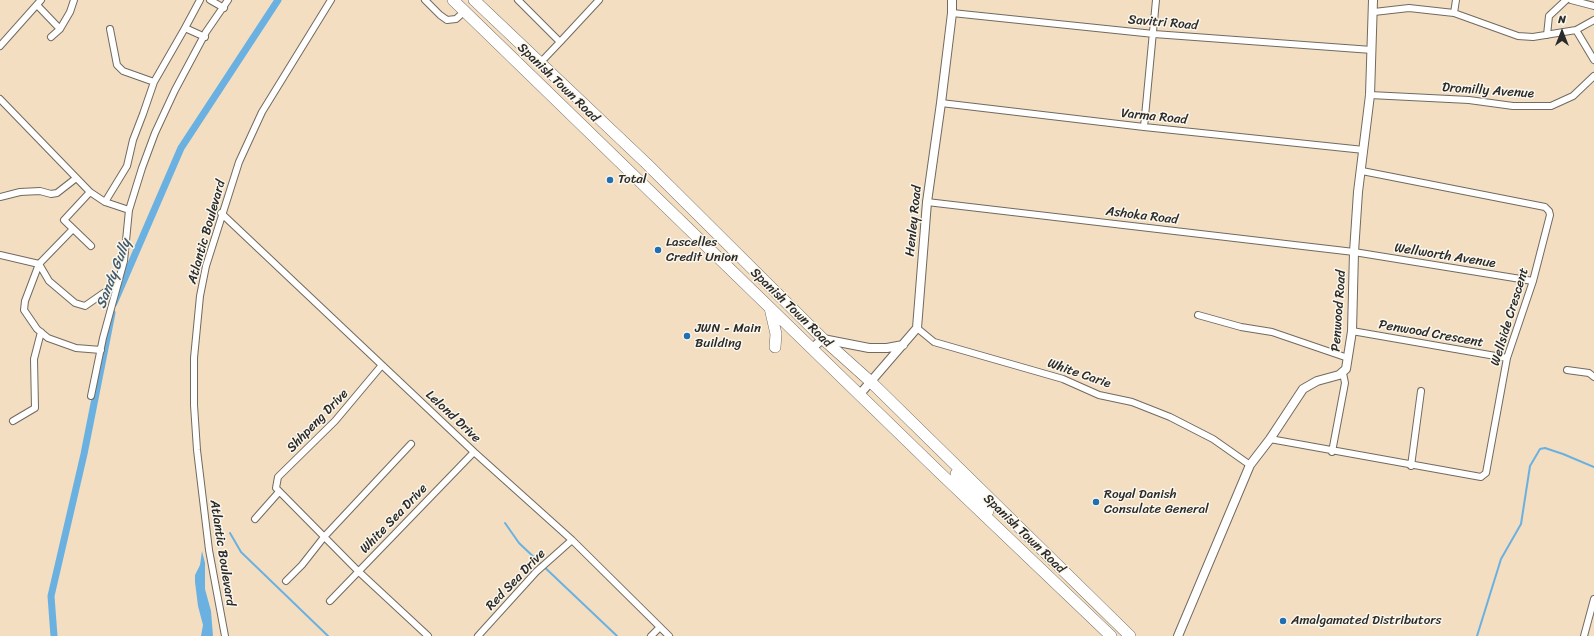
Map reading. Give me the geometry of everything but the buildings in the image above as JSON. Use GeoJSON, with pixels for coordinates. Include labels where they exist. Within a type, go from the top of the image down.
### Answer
{"type":"FeatureCollection","features":[{"type":"Feature","properties":{"kind":"highway","name":"Spanish Town Road"},"geometry":{"type":"LineString","coordinates":[[453,0],[1021,551],[1111,636]]}},
{"type":"Feature","properties":{"kind":"highway","name":"Spanish Town Road"},"geometry":{"type":"LineString","coordinates":[[474,0],[647,164],[823,339],[871,382],[1130,636]]}},
{"type":"Feature","properties":{"kind":"highway"},"geometry":{"type":"LineString","coordinates":[[636,177],[647,164]]}},
{"type":"Feature","properties":{"kind":"highway"},"geometry":{"type":"LineString","coordinates":[[770,307],[776,334],[775,346]]}},
{"type":"Feature","properties":{"kind":"highway"},"geometry":{"type":"LineString","coordinates":[[955,464],[953,471],[1020,545],[1021,551]]}},
{"type":"Feature","properties":{"kind":"street"},"geometry":{"type":"LineString","coordinates":[[51,37],[60,29],[70,12],[74,0]]}},
{"type":"Feature","properties":{"kind":"street"},"geometry":{"type":"LineString","coordinates":[[105,202],[127,166],[132,140],[154,82],[200,0]]}},
{"type":"Feature","properties":{"kind":"street"},"geometry":{"type":"LineString","coordinates":[[210,0],[224,8]]}},
{"type":"Feature","properties":{"kind":"street"},"geometry":{"type":"LineString","coordinates":[[91,396],[101,350],[124,261],[129,210],[155,133],[176,90],[205,37],[206,32],[224,8],[228,0]]}},
{"type":"Feature","properties":{"kind":"street","name":"Atlantic Boulevard"},"geometry":{"type":"LineString","coordinates":[[225,636],[209,550],[197,450],[194,405],[194,358],[200,296],[206,266],[221,213],[239,162],[262,112],[330,0]]}},
{"type":"Feature","properties":{"kind":"street"},"geometry":{"type":"LineString","coordinates":[[425,0],[447,20],[456,19],[465,11]]}},
{"type":"Feature","properties":{"kind":"street"},"geometry":{"type":"LineString","coordinates":[[518,0],[560,42]]}},
{"type":"Feature","properties":{"kind":"street"},"geometry":{"type":"LineString","coordinates":[[540,63],[599,0]]}},
{"type":"Feature","properties":{"kind":"street","name":"Henley Road"},"geometry":{"type":"LineString","coordinates":[[917,328],[927,202],[942,103],[952,13],[952,0]]}},
{"type":"Feature","properties":{"kind":"street"},"geometry":{"type":"LineString","coordinates":[[1144,127],[1154,34],[1156,0]]}},
{"type":"Feature","properties":{"kind":"street","name":"Penwood Road"},"geometry":{"type":"LineString","coordinates":[[1343,373],[1348,358],[1352,331],[1354,252],[1358,192],[1362,171],[1370,96],[1374,12],[1373,0]]}},
{"type":"Feature","properties":{"kind":"street"},"geometry":{"type":"LineString","coordinates":[[1454,13],[1456,0]]}},
{"type":"Feature","properties":{"kind":"street"},"geometry":{"type":"LineString","coordinates":[[1547,35],[1549,16],[1566,0]]}},
{"type":"Feature","properties":{"kind":"street"},"geometry":{"type":"LineString","coordinates":[[1571,0],[1594,6]]}},
{"type":"Feature","properties":{"kind":"street"},"geometry":{"type":"LineString","coordinates":[[0,46],[39,2],[60,29]]}},
{"type":"Feature","properties":{"kind":"street"},"geometry":{"type":"LineString","coordinates":[[1374,12],[1409,8],[1454,13],[1518,36],[1532,37],[1576,30],[1594,20]]}},
{"type":"Feature","properties":{"kind":"street","name":"Savitri Road"},"geometry":{"type":"LineString","coordinates":[[952,13],[1154,34],[1372,50]]}},
{"type":"Feature","properties":{"kind":"street"},"geometry":{"type":"LineString","coordinates":[[185,28],[205,37]]}},
{"type":"Feature","properties":{"kind":"street"},"geometry":{"type":"LineString","coordinates":[[110,29],[117,65],[123,71],[154,82]]}},
{"type":"Feature","properties":{"kind":"street"},"geometry":{"type":"LineString","coordinates":[[1576,30],[1594,60]]}},
{"type":"Feature","properties":{"kind":"street","name":"Dromilly Avenue"},"geometry":{"type":"LineString","coordinates":[[1370,96],[1469,100],[1513,106],[1551,106],[1573,96],[1594,76]]}},
{"type":"Feature","properties":{"kind":"street"},"geometry":{"type":"LineString","coordinates":[[0,98],[75,179],[105,202],[129,210]]}},
{"type":"Feature","properties":{"kind":"street","name":"Varma Road"},"geometry":{"type":"LineString","coordinates":[[942,103],[1144,127],[1364,150]]}},
{"type":"Feature","properties":{"kind":"street","name":"Wellside Crescent"},"geometry":{"type":"LineString","coordinates":[[1270,439],[1411,466],[1481,477],[1484,476],[1507,358],[1533,281],[1550,215],[1545,207],[1362,171]]}},
{"type":"Feature","properties":{"kind":"street"},"geometry":{"type":"LineString","coordinates":[[0,197],[20,192],[40,191],[51,194],[57,193],[75,179]]}},
{"type":"Feature","properties":{"kind":"street"},"geometry":{"type":"LineString","coordinates":[[90,192],[64,220],[91,246]]}},
{"type":"Feature","properties":{"kind":"street","name":"Ashoka Road"},"geometry":{"type":"LineString","coordinates":[[927,202],[1354,252]]}},
{"type":"Feature","properties":{"kind":"street","name":"Lelond Drive"},"geometry":{"type":"LineString","coordinates":[[221,213],[474,452],[572,540],[669,636]]}},
{"type":"Feature","properties":{"kind":"street"},"geometry":{"type":"LineString","coordinates":[[73,229],[39,264],[25,301],[24,310],[41,332],[48,338],[76,348],[101,350]]}},
{"type":"Feature","properties":{"kind":"street","name":"Wellworth Avenue"},"geometry":{"type":"LineString","coordinates":[[1354,252],[1533,281]]}},
{"type":"Feature","properties":{"kind":"street"},"geometry":{"type":"LineString","coordinates":[[0,254],[39,264],[48,281],[75,302],[85,306],[118,283]]}},
{"type":"Feature","properties":{"kind":"street"},"geometry":{"type":"LineString","coordinates":[[1198,315],[1241,327],[1272,332],[1348,358]]}},
{"type":"Feature","properties":{"kind":"street"},"geometry":{"type":"LineString","coordinates":[[860,394],[917,328]]}},
{"type":"Feature","properties":{"kind":"street","name":"White Carie"},"geometry":{"type":"LineString","coordinates":[[917,328],[934,342],[1063,379],[1099,395],[1132,402],[1164,415],[1213,439],[1250,465]]}},
{"type":"Feature","properties":{"kind":"street","name":"Penwood Crescent"},"geometry":{"type":"LineString","coordinates":[[1352,331],[1507,358]]}},
{"type":"Feature","properties":{"kind":"street"},"geometry":{"type":"LineString","coordinates":[[13,421],[34,408],[34,359],[41,332]]}},
{"type":"Feature","properties":{"kind":"street"},"geometry":{"type":"LineString","coordinates":[[812,348],[823,339],[874,348],[887,348],[903,345]]}},
{"type":"Feature","properties":{"kind":"street","name":"Shhpeng Drive"},"geometry":{"type":"LineString","coordinates":[[278,493],[276,482],[278,477],[335,421],[382,365]]}},
{"type":"Feature","properties":{"kind":"street"},"geometry":{"type":"LineString","coordinates":[[1567,370],[1589,373],[1594,377]]}},
{"type":"Feature","properties":{"kind":"street"},"geometry":{"type":"LineString","coordinates":[[1178,636],[1250,465],[1270,439],[1303,389],[1317,381],[1343,373],[1345,383],[1332,452]]}},
{"type":"Feature","properties":{"kind":"street"},"geometry":{"type":"LineString","coordinates":[[1411,466],[1421,390]]}},
{"type":"Feature","properties":{"kind":"street"},"geometry":{"type":"LineString","coordinates":[[286,581],[302,565],[324,537],[411,444]]}},
{"type":"Feature","properties":{"kind":"street","name":"White Sea Drive"},"geometry":{"type":"LineString","coordinates":[[330,602],[358,571],[474,452]]}},
{"type":"Feature","properties":{"kind":"street"},"geometry":{"type":"LineString","coordinates":[[255,519],[278,493],[358,571],[428,636]]}},
{"type":"Feature","properties":{"kind":"street","name":"Red Sea Drive"},"geometry":{"type":"LineString","coordinates":[[478,636],[536,572],[572,540]]}},
{"type":"Feature","properties":{"kind":"street"},"geometry":{"type":"LineString","coordinates":[[1584,636],[1594,599]]}},
{"type":"Feature","properties":{"kind":"street"},"geometry":{"type":"LineString","coordinates":[[651,636],[660,627]]}},
{"type":"Feature","properties":{"kind":"water"},"geometry":{"type":"Polygon","coordinates":[[[202,551],[205,563],[205,589],[211,611],[213,636],[201,636],[203,625],[198,606],[195,575],[200,565],[202,551]]]}},
{"type":"Feature","properties":{"kind":"waterway","name":"Sandy Gully"},"geometry":{"type":"LineString","coordinates":[[114,303],[181,148],[278,0]]}},
{"type":"Feature","properties":{"kind":"waterway","name":"Sandy Gully"},"geometry":{"type":"LineString","coordinates":[[54,636],[51,596],[84,454],[112,313]]}},
{"type":"Feature","properties":{"kind":"waterway"},"geometry":{"type":"LineString","coordinates":[[1477,636],[1501,559],[1521,524],[1530,466],[1540,449],[1545,448],[1594,467]]}},
{"type":"Feature","properties":{"kind":"waterway"},"geometry":{"type":"LineString","coordinates":[[505,523],[519,543],[617,636]]}},
{"type":"Feature","properties":{"kind":"waterway"},"geometry":{"type":"LineString","coordinates":[[230,533],[241,552],[328,636]]}},
{"type":"Feature","properties":{"kind":"place","name":"Total"},"geometry":{"type":"Point","coordinates":[610,180]}},
{"type":"Feature","properties":{"kind":"place","name":"Lascelles Credit Union"},"geometry":{"type":"Point","coordinates":[658,250]}},
{"type":"Feature","properties":{"kind":"place","name":"JWN - Main Building"},"geometry":{"type":"Point","coordinates":[687,336]}},
{"type":"Feature","properties":{"kind":"place","name":"Royal Danish Consulate General"},"geometry":{"type":"Point","coordinates":[1096,502]}},
{"type":"Feature","properties":{"kind":"place","name":"Amalgamated Distributors"},"geometry":{"type":"Point","coordinates":[1283,621]}}]}
